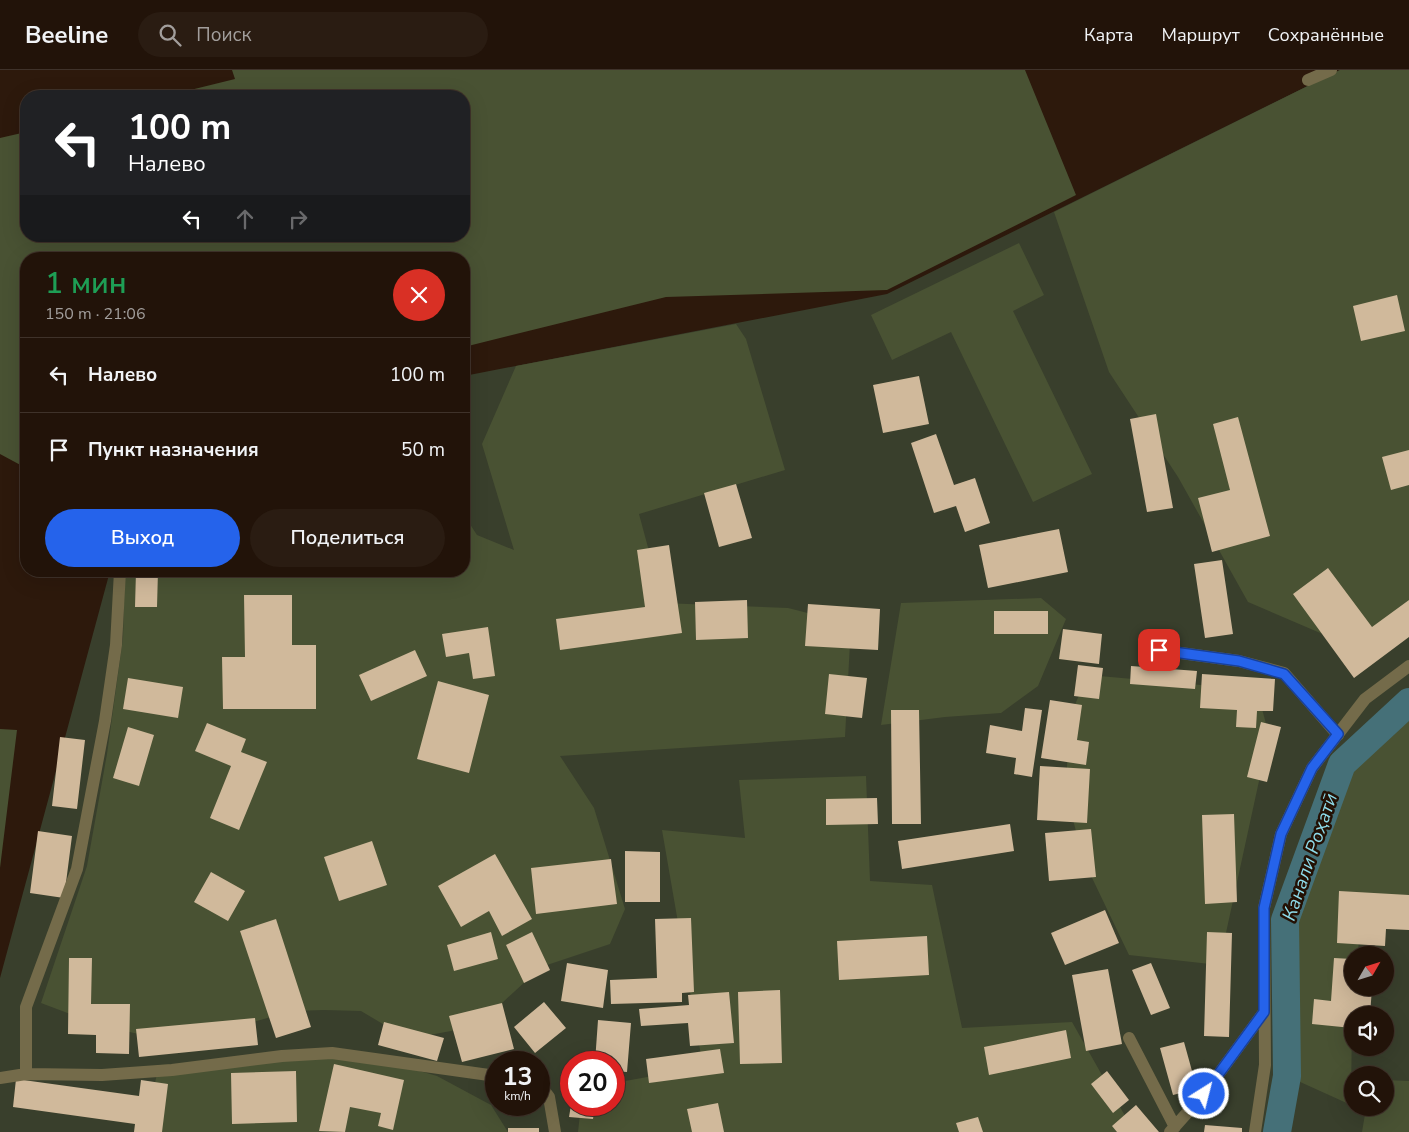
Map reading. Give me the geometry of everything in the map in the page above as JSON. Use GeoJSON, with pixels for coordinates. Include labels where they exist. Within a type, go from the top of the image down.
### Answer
{"type":"FeatureCollection","features":[{"type":"Feature","properties":{"kind":"street"},"geometry":{"type":"LineString","coordinates":[[1308,80],[1331,70]]}},
{"type":"Feature","properties":{"kind":"street"},"geometry":{"type":"LineString","coordinates":[[26,1074],[26,1007],[77,869],[102,740],[116,645],[120,577]]}},
{"type":"Feature","properties":{"kind":"street"},"geometry":{"type":"LineString","coordinates":[[1159,650],[1239,661],[1284,674],[1338,734]]}},
{"type":"Feature","properties":{"kind":"street"},"geometry":{"type":"LineString","coordinates":[[1256,1132],[1265,1065],[1264,908],[1281,834],[1312,768],[1365,699],[1409,666]]}},
{"type":"Feature","properties":{"kind":"street"},"geometry":{"type":"LineString","coordinates":[[1129,1038],[1173,1130],[1204,1094],[1264,1012]]}},
{"type":"Feature","properties":{"kind":"street"},"geometry":{"type":"LineString","coordinates":[[0,1078],[26,1074],[102,1075],[282,1056],[332,1053],[485,1074]]}},
{"type":"Feature","properties":{"kind":"street"},"geometry":{"type":"LineString","coordinates":[[550,1103],[555,1132]]}},
{"type":"Feature","properties":{"kind":"green space"},"geometry":{"type":"Polygon","coordinates":[[[232,70],[1025,70],[1076,195],[887,290],[666,297],[470,346],[470,252],[20,252],[20,465],[0,454],[0,138],[20,133],[20,242],[470,242],[470,90],[190,90],[235,79],[232,70]]]}},
{"type":"Feature","properties":{"kind":"green space"},"geometry":{"type":"Polygon","coordinates":[[[1340,70],[1409,70],[1409,1132],[0,1132],[0,978],[108,577],[470,577],[470,375],[887,294],[1340,70]]]}},
{"type":"Feature","properties":{"kind":"green space"},"geometry":{"type":"Polygon","coordinates":[[[1340,70],[1409,70],[1409,624],[1360,650],[1248,602],[1178,477],[1109,372],[1054,212],[1340,70]]]}},
{"type":"Feature","properties":{"kind":"green space"},"geometry":{"type":"Polygon","coordinates":[[[1019,243],[1044,295],[1013,311],[1092,474],[1033,502],[951,332],[892,360],[871,315],[1019,243]]]}},
{"type":"Feature","properties":{"kind":"green space"},"geometry":{"type":"Polygon","coordinates":[[[736,324],[746,339],[785,470],[639,514],[663,603],[788,608],[851,624],[845,737],[560,756],[594,808],[625,909],[610,944],[541,967],[502,1003],[467,1028],[408,1039],[361,1011],[292,1011],[180,1043],[102,1026],[41,1003],[87,866],[107,754],[123,638],[125,577],[470,577],[470,524],[477,535],[514,550],[482,444],[516,366],[736,324]]]}},
{"type":"Feature","properties":{"kind":"green space"},"geometry":{"type":"Polygon","coordinates":[[[1041,598],[1066,619],[1038,686],[1001,713],[945,717],[881,725],[901,603],[1041,598]]]}},
{"type":"Feature","properties":{"kind":"green space"},"geometry":{"type":"Polygon","coordinates":[[[1088,675],[1257,690],[1269,735],[1219,965],[1129,955],[1083,859],[1066,792],[1069,718],[1088,675]]]}},
{"type":"Feature","properties":{"kind":"green space"},"geometry":{"type":"Polygon","coordinates":[[[1409,702],[1409,915],[1360,915],[1358,946],[1344,946],[1344,996],[1356,996],[1355,1006],[1344,1006],[1344,1056],[1352,1056],[1351,1066],[1344,1066],[1344,1102],[1287,1076],[1285,920],[1342,764],[1409,702]]]}},
{"type":"Feature","properties":{"kind":"green space"},"geometry":{"type":"Polygon","coordinates":[[[0,729],[17,730],[0,868],[0,729]]]}},
{"type":"Feature","properties":{"kind":"green space"},"geometry":{"type":"Polygon","coordinates":[[[866,776],[870,881],[932,885],[962,1028],[1072,1022],[1133,1130],[1130,1132],[578,1132],[580,1116],[625,1116],[625,1081],[703,1067],[662,830],[745,838],[739,780],[866,776]]]}},
{"type":"Feature","properties":{"kind":"green space"},"geometry":{"type":"Polygon","coordinates":[[[360,1054],[437,1076],[485,1102],[485,1116],[498,1116],[508,1132],[144,1132],[159,1065],[360,1054]]]}},
{"type":"Feature","properties":{"kind":"green space"},"geometry":{"type":"Polygon","coordinates":[[[1394,1080],[1409,1081],[1409,1132],[1362,1132],[1365,1116],[1394,1116],[1394,1080]]]}},
{"type":"Feature","properties":{"kind":"building"},"geometry":{"type":"Polygon","coordinates":[[[1397,295],[1405,331],[1361,341],[1353,306],[1397,295]]]}},
{"type":"Feature","properties":{"kind":"building"},"geometry":{"type":"Polygon","coordinates":[[[919,376],[929,424],[883,433],[873,385],[919,376]]]}},
{"type":"Feature","properties":{"kind":"building"},"geometry":{"type":"Polygon","coordinates":[[[1156,414],[1173,508],[1147,512],[1130,419],[1156,414]]]}},
{"type":"Feature","properties":{"kind":"building"},"geometry":{"type":"Polygon","coordinates":[[[1238,417],[1270,536],[1212,552],[1198,498],[1230,490],[1213,424],[1238,417]]]}},
{"type":"Feature","properties":{"kind":"building"},"geometry":{"type":"Polygon","coordinates":[[[936,434],[954,485],[975,478],[990,523],[965,532],[956,506],[934,513],[911,443],[936,434]]]}},
{"type":"Feature","properties":{"kind":"building"},"geometry":{"type":"Polygon","coordinates":[[[1409,450],[1409,485],[1391,490],[1382,457],[1409,450]]]}},
{"type":"Feature","properties":{"kind":"building"},"geometry":{"type":"Polygon","coordinates":[[[736,484],[752,538],[719,547],[704,493],[736,484]]]}},
{"type":"Feature","properties":{"kind":"building"},"geometry":{"type":"Polygon","coordinates":[[[1059,529],[1068,572],[988,588],[979,545],[1059,529]]]}},
{"type":"Feature","properties":{"kind":"building"},"geometry":{"type":"Polygon","coordinates":[[[669,545],[682,633],[560,650],[556,619],[645,607],[637,550],[669,545]]]}},
{"type":"Feature","properties":{"kind":"building"},"geometry":{"type":"Polygon","coordinates":[[[1222,560],[1233,634],[1205,638],[1194,564],[1222,560]]]}},
{"type":"Feature","properties":{"kind":"building"},"geometry":{"type":"Polygon","coordinates":[[[1328,568],[1372,627],[1409,600],[1409,637],[1354,678],[1293,594],[1328,568]]]}},
{"type":"Feature","properties":{"kind":"building"},"geometry":{"type":"Polygon","coordinates":[[[136,577],[158,577],[157,607],[135,607],[136,577]]]}},
{"type":"Feature","properties":{"kind":"building"},"geometry":{"type":"Polygon","coordinates":[[[244,595],[292,595],[292,645],[316,645],[316,709],[223,709],[222,657],[245,657],[244,595]]]}},
{"type":"Feature","properties":{"kind":"building"},"geometry":{"type":"Polygon","coordinates":[[[747,600],[748,638],[696,640],[695,602],[747,600]]]}},
{"type":"Feature","properties":{"kind":"building"},"geometry":{"type":"Polygon","coordinates":[[[808,604],[880,609],[878,650],[805,646],[808,604]]]}},
{"type":"Feature","properties":{"kind":"building"},"geometry":{"type":"Polygon","coordinates":[[[994,611],[1048,611],[1048,634],[994,634],[994,611]]]}},
{"type":"Feature","properties":{"kind":"building"},"geometry":{"type":"Polygon","coordinates":[[[488,627],[495,676],[473,679],[469,653],[446,657],[442,634],[488,627]]]}},
{"type":"Feature","properties":{"kind":"building"},"geometry":{"type":"Polygon","coordinates":[[[1063,629],[1102,634],[1099,664],[1059,659],[1063,629]]]}},
{"type":"Feature","properties":{"kind":"building"},"geometry":{"type":"Polygon","coordinates":[[[415,650],[427,676],[371,701],[359,675],[415,650]]]}},
{"type":"Feature","properties":{"kind":"building"},"geometry":{"type":"Polygon","coordinates":[[[1078,665],[1103,668],[1099,699],[1074,696],[1078,665]]]}},
{"type":"Feature","properties":{"kind":"building"},"geometry":{"type":"Polygon","coordinates":[[[1131,666],[1197,671],[1195,689],[1130,684],[1131,666]]]}},
{"type":"Feature","properties":{"kind":"building"},"geometry":{"type":"Polygon","coordinates":[[[829,674],[867,678],[862,718],[825,714],[829,674]]]}},
{"type":"Feature","properties":{"kind":"building"},"geometry":{"type":"Polygon","coordinates":[[[1202,674],[1275,679],[1273,711],[1257,711],[1256,728],[1236,727],[1237,710],[1200,708],[1202,674]]]}},
{"type":"Feature","properties":{"kind":"building"},"geometry":{"type":"Polygon","coordinates":[[[128,678],[183,687],[178,718],[123,709],[128,678]]]}},
{"type":"Feature","properties":{"kind":"building"},"geometry":{"type":"Polygon","coordinates":[[[438,681],[489,695],[469,773],[417,759],[438,681]]]}},
{"type":"Feature","properties":{"kind":"building"},"geometry":{"type":"Polygon","coordinates":[[[1050,700],[1082,705],[1077,740],[1089,742],[1086,765],[1041,758],[1050,700]]]}},
{"type":"Feature","properties":{"kind":"building"},"geometry":{"type":"Polygon","coordinates":[[[1025,708],[1042,710],[1032,777],[1014,774],[1016,758],[986,753],[990,725],[1022,731],[1025,708]]]}},
{"type":"Feature","properties":{"kind":"building"},"geometry":{"type":"Polygon","coordinates":[[[891,710],[919,710],[921,824],[892,824],[891,710]]]}},
{"type":"Feature","properties":{"kind":"building"},"geometry":{"type":"Polygon","coordinates":[[[1261,722],[1281,727],[1267,782],[1247,777],[1261,722]]]}},
{"type":"Feature","properties":{"kind":"building"},"geometry":{"type":"Polygon","coordinates":[[[207,723],[246,739],[241,752],[267,762],[239,830],[210,818],[231,766],[195,751],[207,723]]]}},
{"type":"Feature","properties":{"kind":"building"},"geometry":{"type":"Polygon","coordinates":[[[128,727],[154,735],[139,786],[113,778],[128,727]]]}},
{"type":"Feature","properties":{"kind":"building"},"geometry":{"type":"Polygon","coordinates":[[[60,737],[85,740],[77,809],[52,806],[60,737]]]}},
{"type":"Feature","properties":{"kind":"building"},"geometry":{"type":"Polygon","coordinates":[[[1040,766],[1090,769],[1087,823],[1037,820],[1040,766]]]}},
{"type":"Feature","properties":{"kind":"building"},"geometry":{"type":"Polygon","coordinates":[[[877,798],[878,824],[826,825],[826,799],[877,798]]]}},
{"type":"Feature","properties":{"kind":"building"},"geometry":{"type":"Polygon","coordinates":[[[1234,814],[1237,902],[1205,904],[1202,815],[1234,814]]]}},
{"type":"Feature","properties":{"kind":"building"},"geometry":{"type":"Polygon","coordinates":[[[1010,824],[1014,851],[902,869],[898,841],[1010,824]]]}},
{"type":"Feature","properties":{"kind":"building"},"geometry":{"type":"Polygon","coordinates":[[[1091,829],[1096,877],[1049,881],[1045,833],[1091,829]]]}},
{"type":"Feature","properties":{"kind":"building"},"geometry":{"type":"Polygon","coordinates":[[[38,831],[72,836],[64,898],[30,893],[38,831]]]}},
{"type":"Feature","properties":{"kind":"building"},"geometry":{"type":"Polygon","coordinates":[[[372,841],[387,885],[339,901],[324,857],[372,841]]]}},
{"type":"Feature","properties":{"kind":"building"},"geometry":{"type":"Polygon","coordinates":[[[625,851],[660,852],[660,902],[625,902],[625,851]]]}},
{"type":"Feature","properties":{"kind":"building"},"geometry":{"type":"Polygon","coordinates":[[[495,854],[532,919],[502,936],[489,911],[461,927],[438,886],[495,854]]]}},
{"type":"Feature","properties":{"kind":"building"},"geometry":{"type":"Polygon","coordinates":[[[611,859],[617,904],[536,914],[531,868],[611,859]]]}},
{"type":"Feature","properties":{"kind":"building"},"geometry":{"type":"Polygon","coordinates":[[[211,872],[245,891],[228,921],[194,902],[211,872]]]}},
{"type":"Feature","properties":{"kind":"building"},"geometry":{"type":"Polygon","coordinates":[[[1339,891],[1409,895],[1409,930],[1386,929],[1385,946],[1337,943],[1339,891]]]}},
{"type":"Feature","properties":{"kind":"building"},"geometry":{"type":"Polygon","coordinates":[[[1105,910],[1119,943],[1065,965],[1051,933],[1105,910]]]}},
{"type":"Feature","properties":{"kind":"building"},"geometry":{"type":"Polygon","coordinates":[[[691,918],[694,992],[682,993],[682,1002],[611,1004],[610,980],[657,978],[655,919],[691,918]]]}},
{"type":"Feature","properties":{"kind":"building"},"geometry":{"type":"Polygon","coordinates":[[[276,919],[311,1027],[276,1038],[240,931],[276,919]]]}},
{"type":"Feature","properties":{"kind":"building"},"geometry":{"type":"Polygon","coordinates":[[[491,932],[498,959],[454,971],[447,945],[491,932]]]}},
{"type":"Feature","properties":{"kind":"building"},"geometry":{"type":"Polygon","coordinates":[[[532,932],[550,970],[524,983],[506,945],[532,932]]]}},
{"type":"Feature","properties":{"kind":"building"},"geometry":{"type":"Polygon","coordinates":[[[1207,932],[1232,933],[1229,1037],[1204,1036],[1207,932]]]}},
{"type":"Feature","properties":{"kind":"building"},"geometry":{"type":"Polygon","coordinates":[[[927,936],[929,975],[839,980],[837,941],[927,936]]]}},
{"type":"Feature","properties":{"kind":"building"},"geometry":{"type":"Polygon","coordinates":[[[69,958],[92,958],[91,1004],[130,1004],[129,1054],[96,1053],[96,1035],[68,1034],[69,958]]]}},
{"type":"Feature","properties":{"kind":"building"},"geometry":{"type":"Polygon","coordinates":[[[1334,958],[1344,959],[1344,996],[1371,996],[1371,1006],[1344,1006],[1344,1027],[1312,1024],[1314,999],[1331,1001],[1334,958]]]}},
{"type":"Feature","properties":{"kind":"building"},"geometry":{"type":"Polygon","coordinates":[[[567,963],[608,970],[603,1008],[561,1001],[567,963]]]}},
{"type":"Feature","properties":{"kind":"building"},"geometry":{"type":"Polygon","coordinates":[[[1151,963],[1170,1008],[1151,1015],[1132,970],[1151,963]]]}},
{"type":"Feature","properties":{"kind":"building"},"geometry":{"type":"Polygon","coordinates":[[[1108,969],[1122,1044],[1086,1051],[1072,975],[1108,969]]]}},
{"type":"Feature","properties":{"kind":"building"},"geometry":{"type":"Polygon","coordinates":[[[780,990],[782,1063],[740,1064],[738,992],[780,990]]]}},
{"type":"Feature","properties":{"kind":"building"},"geometry":{"type":"Polygon","coordinates":[[[729,992],[734,1043],[690,1046],[688,1023],[641,1026],[639,1009],[689,1005],[688,995],[729,992]]]}},
{"type":"Feature","properties":{"kind":"building"},"geometry":{"type":"Polygon","coordinates":[[[544,1002],[566,1028],[537,1051],[533,1051],[514,1027],[544,1002]]]}},
{"type":"Feature","properties":{"kind":"building"},"geometry":{"type":"Polygon","coordinates":[[[502,1003],[514,1049],[485,1051],[485,1056],[462,1062],[449,1016],[502,1003]]]}},
{"type":"Feature","properties":{"kind":"building"},"geometry":{"type":"Polygon","coordinates":[[[255,1018],[258,1045],[139,1057],[136,1029],[255,1018]]]}},
{"type":"Feature","properties":{"kind":"building"},"geometry":{"type":"Polygon","coordinates":[[[598,1020],[631,1023],[627,1072],[625,1072],[625,1051],[596,1051],[598,1020]]]}},
{"type":"Feature","properties":{"kind":"building"},"geometry":{"type":"Polygon","coordinates":[[[384,1022],[444,1038],[437,1061],[378,1045],[384,1022]]]}},
{"type":"Feature","properties":{"kind":"building"},"geometry":{"type":"Polygon","coordinates":[[[1066,1030],[1071,1058],[989,1075],[984,1047],[1066,1030]]]}},
{"type":"Feature","properties":{"kind":"building"},"geometry":{"type":"Polygon","coordinates":[[[1184,1042],[1197,1089],[1173,1095],[1160,1048],[1184,1042]]]}},
{"type":"Feature","properties":{"kind":"building"},"geometry":{"type":"Polygon","coordinates":[[[720,1049],[724,1073],[649,1083],[646,1059],[720,1049]]]}},
{"type":"Feature","properties":{"kind":"building"},"geometry":{"type":"Polygon","coordinates":[[[334,1064],[404,1080],[393,1130],[378,1126],[381,1113],[350,1107],[345,1132],[319,1131],[334,1064]]]}},
{"type":"Feature","properties":{"kind":"building"},"geometry":{"type":"Polygon","coordinates":[[[296,1071],[297,1122],[232,1124],[231,1073],[296,1071]]]}},
{"type":"Feature","properties":{"kind":"building"},"geometry":{"type":"Polygon","coordinates":[[[1107,1071],[1129,1100],[1113,1113],[1091,1084],[1107,1071]]]}},
{"type":"Feature","properties":{"kind":"building"},"geometry":{"type":"Polygon","coordinates":[[[16,1079],[139,1096],[141,1080],[168,1084],[162,1132],[134,1132],[135,1124],[13,1107],[16,1079]]]}},
{"type":"Feature","properties":{"kind":"building"},"geometry":{"type":"Polygon","coordinates":[[[718,1103],[724,1132],[692,1132],[687,1109],[718,1103]]]}},
{"type":"Feature","properties":{"kind":"building"},"geometry":{"type":"Polygon","coordinates":[[[1136,1105],[1159,1132],[1117,1132],[1112,1126],[1136,1105]]]}},
{"type":"Feature","properties":{"kind":"building"},"geometry":{"type":"Polygon","coordinates":[[[569,1116],[593,1116],[593,1119],[569,1116]]]}},
{"type":"Feature","properties":{"kind":"building"},"geometry":{"type":"Polygon","coordinates":[[[978,1117],[983,1132],[959,1132],[956,1123],[978,1117]]]}},
{"type":"Feature","properties":{"kind":"building"},"geometry":{"type":"Polygon","coordinates":[[[1205,1125],[1242,1128],[1242,1132],[1204,1132],[1205,1125]]]}},
{"type":"Feature","properties":{"kind":"building"},"geometry":{"type":"Polygon","coordinates":[[[508,1128],[539,1128],[539,1132],[508,1132],[508,1128]]]}},
{"type":"Feature","properties":{"kind":"waterway","name":"Канали Роҳатӣ"},"geometry":{"type":"LineString","coordinates":[[1277,1132],[1287,1076],[1285,920],[1342,764],[1409,702]]}},
{"type":"Feature","properties":{"kind":"route"},"geometry":{"type":"LineString","coordinates":[[1159,650],[1239,661],[1284,674],[1308,698],[1338,734],[1312,768],[1281,834],[1264,908],[1264,1012],[1204,1094]]}}]}
